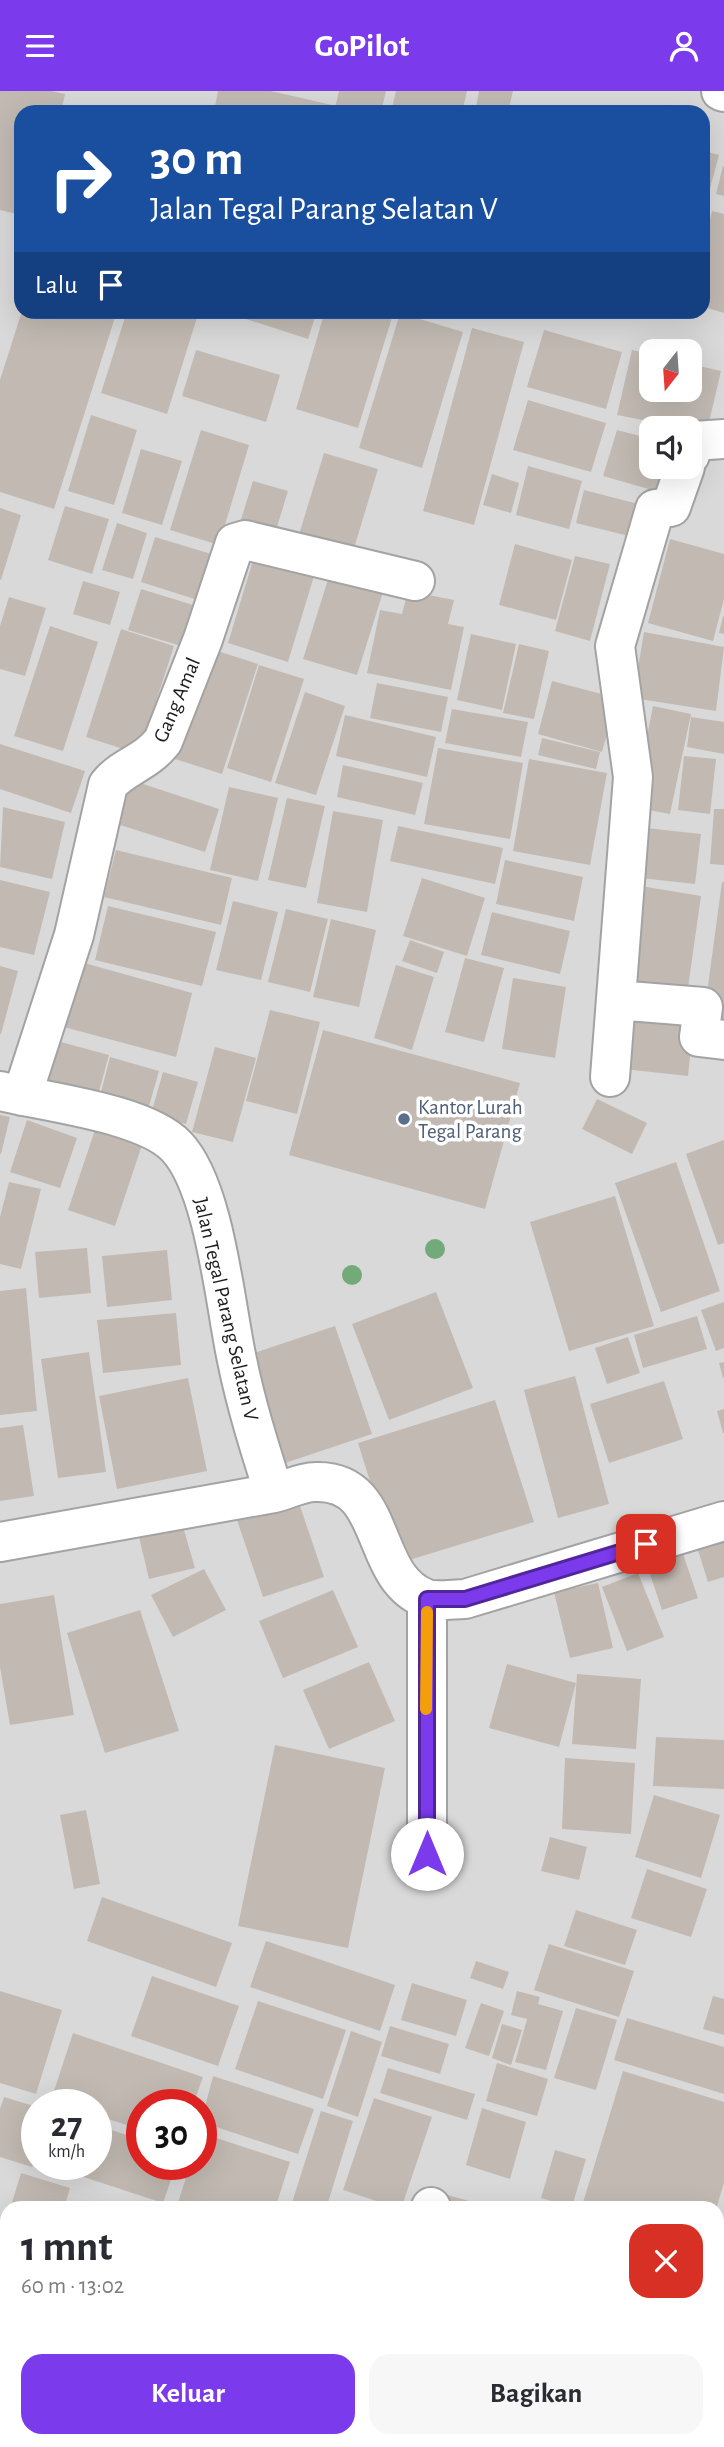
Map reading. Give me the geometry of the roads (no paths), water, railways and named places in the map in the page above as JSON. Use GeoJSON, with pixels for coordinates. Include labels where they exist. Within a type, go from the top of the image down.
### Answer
{"type":"FeatureCollection","features":[{"type":"Feature","properties":{"kind":"street"},"geometry":{"type":"LineString","coordinates":[[702,440],[724,439]]}},
{"type":"Feature","properties":{"kind":"street"},"geometry":{"type":"LineString","coordinates":[[610,1077],[633,777],[615,646],[655,509],[671,507],[681,479]]}},
{"type":"Feature","properties":{"kind":"street","name":"Gang Amal"},"geometry":{"type":"LineString","coordinates":[[11,1094],[74,935],[108,785],[114,777],[153,754],[163,741],[203,639],[235,543],[245,540],[415,581]]}},
{"type":"Feature","properties":{"kind":"street"},"geometry":{"type":"LineString","coordinates":[[615,1000],[703,1007],[699,1037],[724,1040]]}},
{"type":"Feature","properties":{"kind":"street","name":"Jalan Tegal Parang Selatan V"},"geometry":{"type":"LineString","coordinates":[[11,1094],[148,1127],[177,1147],[196,1180],[209,1217],[237,1361],[274,1493]]}},
{"type":"Feature","properties":{"kind":"street"},"geometry":{"type":"LineString","coordinates":[[0,1542],[274,1493],[314,1482],[341,1486],[362,1499],[397,1578],[427,1599],[465,1599],[724,1521]]}},
{"type":"Feature","properties":{"kind":"street"},"geometry":{"type":"LineString","coordinates":[[427,1599],[427,1854]]}},
{"type":"Feature","properties":{"kind":"place","name":"Kantor Lurah Tegal Parang"},"geometry":{"type":"Point","coordinates":[404,1119]}}]}
